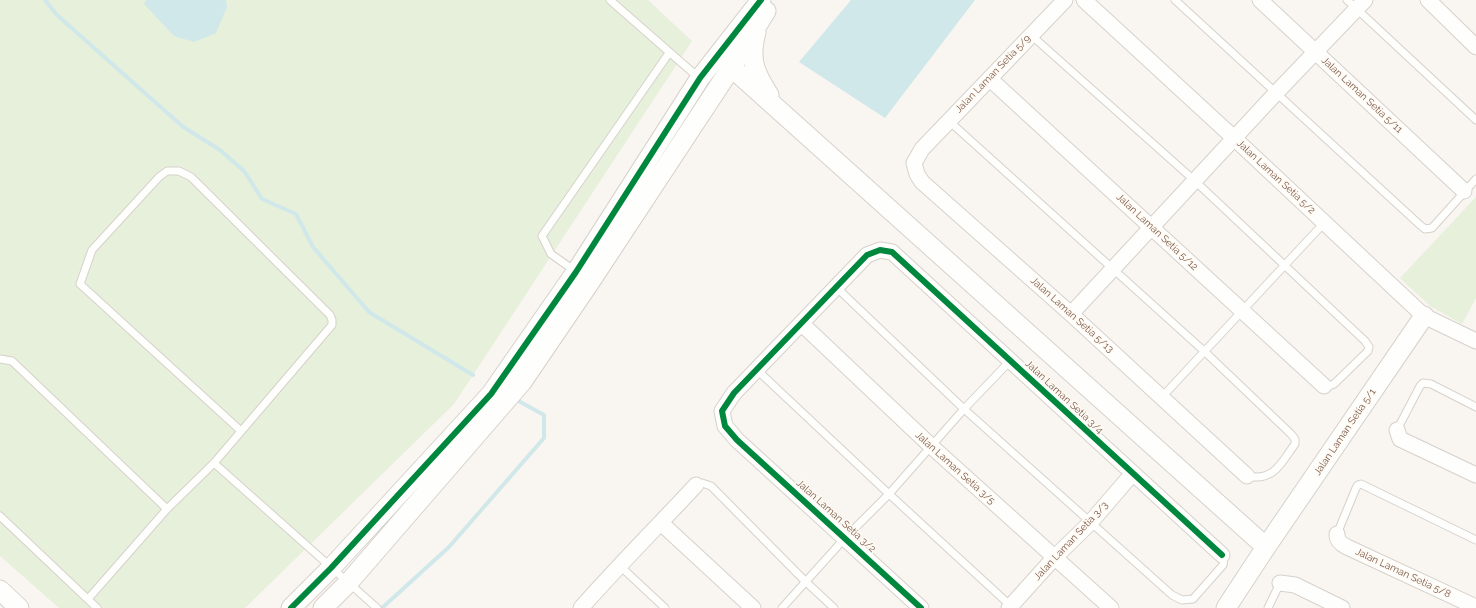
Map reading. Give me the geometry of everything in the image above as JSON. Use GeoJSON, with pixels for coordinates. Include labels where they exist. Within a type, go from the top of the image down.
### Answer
{"type":"FeatureCollection","features":[{"type":"Feature","properties":{"kind":"street"},"geometry":{"type":"LineString","coordinates":[[323,608],[349,582],[522,382],[590,282],[761,0]]}},
{"type":"Feature","properties":{"kind":"street"},"geometry":{"type":"LineString","coordinates":[[291,608],[331,568],[491,394],[576,272],[700,78],[724,62],[759,21],[773,0]]}},
{"type":"Feature","properties":{"kind":"street","name":"Jalan Laman Setia 5/9"},"geometry":{"type":"LineString","coordinates":[[922,149],[1065,0]]}},
{"type":"Feature","properties":{"kind":"street","name":"Jalan Laman Setia 5/2"},"geometry":{"type":"LineString","coordinates":[[1084,0],[1424,316],[1476,341]]}},
{"type":"Feature","properties":{"kind":"street","name":"Jalan Laman Setia 5/11"},"geometry":{"type":"LineString","coordinates":[[1260,0],[1464,191]]}},
{"type":"Feature","properties":{"kind":"street"},"geometry":{"type":"LineString","coordinates":[[1428,0],[1476,47]]}},
{"type":"Feature","properties":{"kind":"street"},"geometry":{"type":"LineString","coordinates":[[1071,314],[1276,93],[1317,52],[1356,3]]}},
{"type":"Feature","properties":{"kind":"street"},"geometry":{"type":"LineString","coordinates":[[759,21],[752,48],[753,64],[761,84],[777,108]]}},
{"type":"Feature","properties":{"kind":"street"},"geometry":{"type":"LineString","coordinates":[[724,62],[1266,548]]}},
{"type":"Feature","properties":{"kind":"street","name":"Jalan Laman Setia 5/12"},"geometry":{"type":"LineString","coordinates":[[990,79],[1324,386]]}},
{"type":"Feature","properties":{"kind":"street","name":"Jalan Laman Setia 5/13"},"geometry":{"type":"LineString","coordinates":[[922,149],[914,163],[917,174],[922,182],[1071,314],[1247,476]]}},
{"type":"Feature","properties":{"kind":"street","name":"Jalan Laman Setia 3/4"},"geometry":{"type":"LineString","coordinates":[[836,287],[867,254],[880,250],[892,252],[1222,555]]}},
{"type":"Feature","properties":{"kind":"street"},"geometry":{"type":"LineString","coordinates":[[757,370],[836,287]]}},
{"type":"Feature","properties":{"kind":"street","name":"Jalan Laman Setia 5/1"},"geometry":{"type":"LineString","coordinates":[[1226,608],[1424,316]]}},
{"type":"Feature","properties":{"kind":"street","name":"Jalan Laman Setia 3/5"},"geometry":{"type":"LineString","coordinates":[[802,324],[931,446],[1111,608]]}},
{"type":"Feature","properties":{"kind":"street","name":"Jalan Laman Setia 3/2"},"geometry":{"type":"LineString","coordinates":[[757,370],[734,394],[722,411],[725,426],[736,440],[921,608]]}},
{"type":"Feature","properties":{"kind":"street"},"geometry":{"type":"LineString","coordinates":[[1397,430],[1400,439],[1476,474]]}},
{"type":"Feature","properties":{"kind":"street","name":"Jalan Laman Setia 3/3"},"geometry":{"type":"LineString","coordinates":[[1011,607],[1054,558],[1090,523],[1133,473]]}},
{"type":"Feature","properties":{"kind":"street"},"geometry":{"type":"LineString","coordinates":[[581,608],[619,565],[696,485]]}},
{"type":"Feature","properties":{"kind":"street"},"geometry":{"type":"LineString","coordinates":[[661,523],[753,608]]}},
{"type":"Feature","properties":{"kind":"street","name":"Jalan Laman Setia 5/8"},"geometry":{"type":"LineString","coordinates":[[1336,534],[1340,543],[1347,547],[1476,607]]}},
{"type":"Feature","properties":{"kind":"street"},"geometry":{"type":"LineString","coordinates":[[1280,583],[1295,585],[1342,608]]}},
{"type":"Feature","properties":{"kind":"street"},"geometry":{"type":"LineString","coordinates":[[0,590],[19,608]]}},
{"type":"Feature","properties":{"kind":"lane"},"geometry":{"type":"LineString","coordinates":[[610,0],[669,53],[700,78]]}},
{"type":"Feature","properties":{"kind":"lane"},"geometry":{"type":"LineString","coordinates":[[1176,0],[1425,229],[1432,228],[1476,179]]}},
{"type":"Feature","properties":{"kind":"lane"},"geometry":{"type":"LineString","coordinates":[[1356,3],[1476,120]]}},
{"type":"Feature","properties":{"kind":"lane"},"geometry":{"type":"LineString","coordinates":[[1031,35],[1195,181],[1365,341],[1369,347],[1368,351],[1334,384],[1324,386]]}},
{"type":"Feature","properties":{"kind":"lane"},"geometry":{"type":"LineString","coordinates":[[576,272],[551,254],[542,236],[669,53]]}},
{"type":"Feature","properties":{"kind":"lane"},"geometry":{"type":"LineString","coordinates":[[949,121],[1204,351],[1295,439],[1295,444],[1273,473],[1264,477],[1256,478],[1247,476]]}},
{"type":"Feature","properties":{"kind":"lane"},"geometry":{"type":"LineString","coordinates":[[88,599],[167,509],[214,463],[332,325],[330,315],[191,177],[179,171],[168,171],[159,177],[92,250],[80,284],[241,431]]}},
{"type":"Feature","properties":{"kind":"lane"},"geometry":{"type":"LineString","coordinates":[[1162,397],[1241,310],[1324,223]]}},
{"type":"Feature","properties":{"kind":"lane"},"geometry":{"type":"LineString","coordinates":[[836,287],[964,409],[1172,595],[1182,600],[1192,599],[1223,565],[1224,559],[1222,555]]}},
{"type":"Feature","properties":{"kind":"lane"},"geometry":{"type":"LineString","coordinates":[[0,359],[12,361],[167,509]]}},
{"type":"Feature","properties":{"kind":"lane"},"geometry":{"type":"LineString","coordinates":[[782,608],[805,581],[889,494],[964,409],[1010,361]]}},
{"type":"Feature","properties":{"kind":"lane"},"geometry":{"type":"LineString","coordinates":[[757,370],[1011,607]]}},
{"type":"Feature","properties":{"kind":"lane"},"geometry":{"type":"LineString","coordinates":[[1397,430],[1423,383],[1431,384],[1476,407]]}},
{"type":"Feature","properties":{"kind":"lane"},"geometry":{"type":"LineString","coordinates":[[214,463],[375,606]]}},
{"type":"Feature","properties":{"kind":"lane"},"geometry":{"type":"LineString","coordinates":[[696,485],[702,483],[711,486],[805,581],[834,608]]}},
{"type":"Feature","properties":{"kind":"lane"},"geometry":{"type":"LineString","coordinates":[[1336,534],[1356,488],[1358,485],[1362,484],[1476,540]]}},
{"type":"Feature","properties":{"kind":"lane"},"geometry":{"type":"LineString","coordinates":[[0,516],[97,608]]}},
{"type":"Feature","properties":{"kind":"lane"},"geometry":{"type":"LineString","coordinates":[[619,565],[666,608]]}},
{"type":"Feature","properties":{"kind":"lane"},"geometry":{"type":"LineString","coordinates":[[1268,608],[1280,583]]}},
{"type":"Feature","properties":{"kind":"green space"},"geometry":{"type":"Polygon","coordinates":[[[0,0],[648,0],[692,41],[454,404],[245,608],[59,608],[0,556],[0,0]]]}},
{"type":"Feature","properties":{"kind":"green space"},"geometry":{"type":"Polygon","coordinates":[[[1476,197],[1476,298],[1462,324],[1430,306],[1400,278],[1476,197]]]}},
{"type":"Feature","properties":{"kind":"water"},"geometry":{"type":"Polygon","coordinates":[[[146,0],[226,0],[227,7],[216,33],[194,42],[174,36],[144,4],[146,0]]]}},
{"type":"Feature","properties":{"kind":"water"},"geometry":{"type":"Polygon","coordinates":[[[851,0],[975,0],[885,118],[799,62],[851,0]]]}},
{"type":"Feature","properties":{"kind":"waterway"},"geometry":{"type":"LineString","coordinates":[[45,0],[57,15],[182,126],[220,150],[244,171],[262,199],[296,214],[313,247],[369,312],[473,375]]}},
{"type":"Feature","properties":{"kind":"waterway"},"geometry":{"type":"LineString","coordinates":[[382,608],[449,547],[544,438],[544,415],[515,399]]}},
{"type":"Feature","properties":{"kind":"cycle path"},"geometry":{"type":"LineString","coordinates":[[291,608],[331,568],[491,394],[576,272],[700,78],[761,0]]}},
{"type":"Feature","properties":{"kind":"cycle path"},"geometry":{"type":"LineString","coordinates":[[921,608],[737,440],[725,426],[722,411],[734,393],[867,255],[880,250],[892,252],[1222,555]]}}]}
